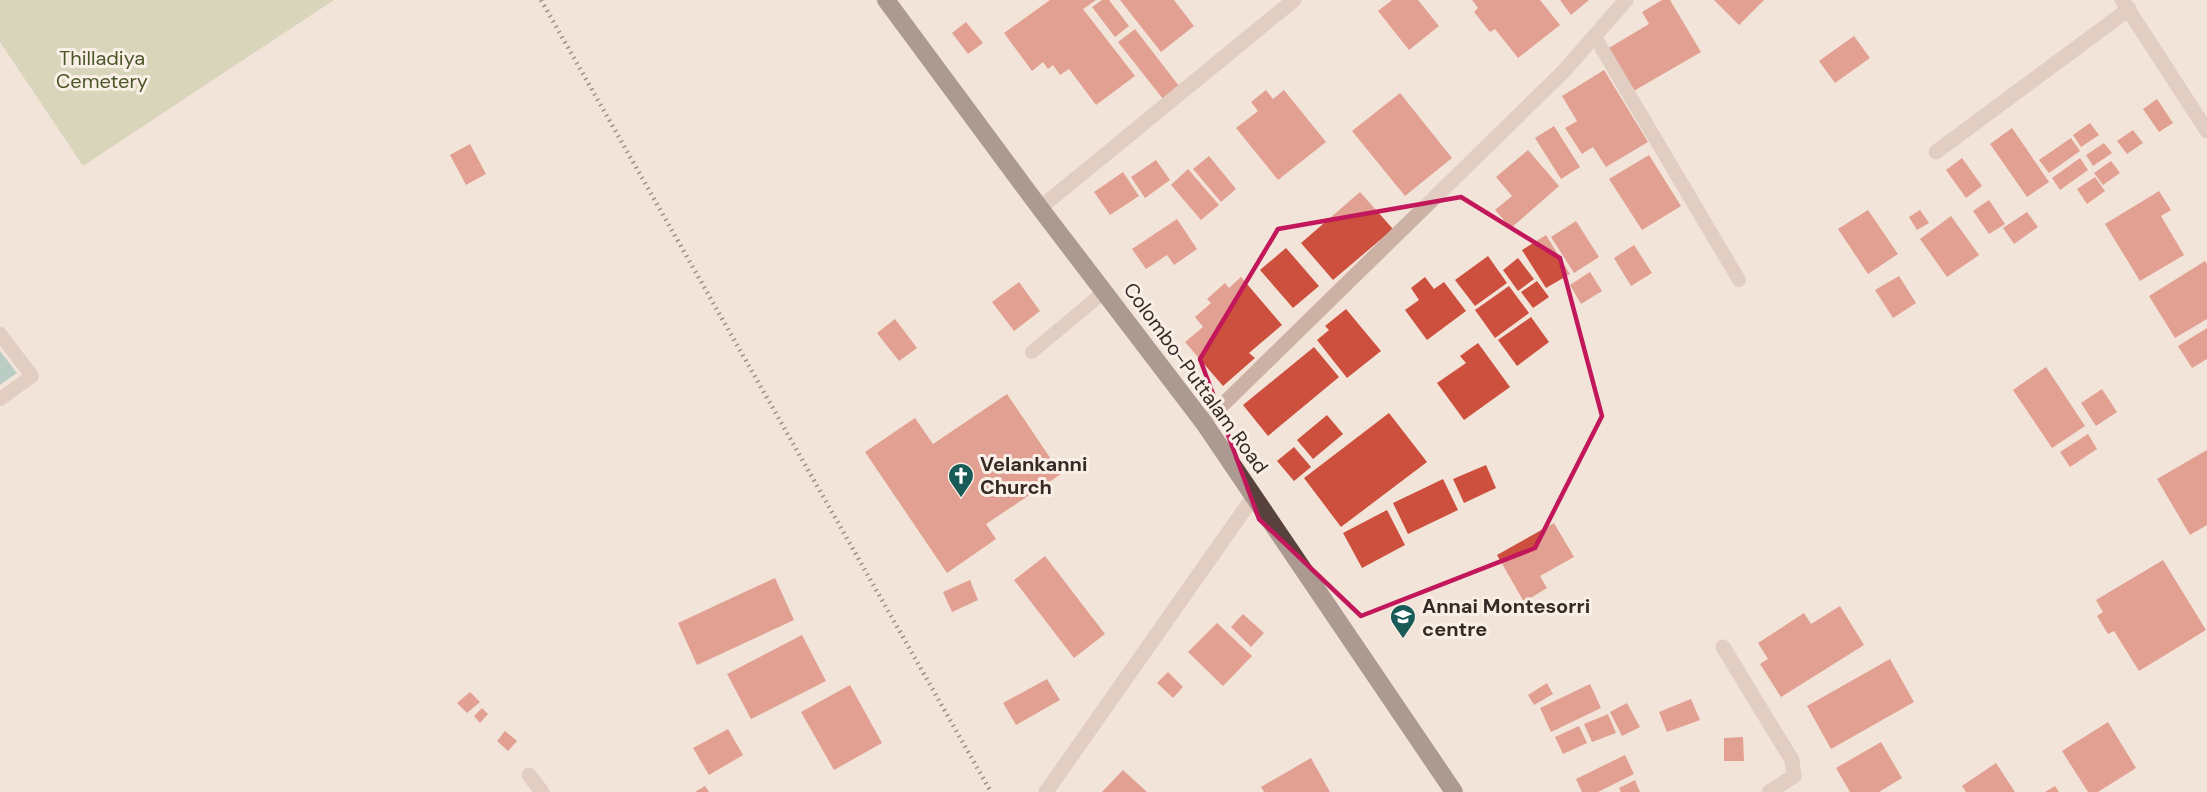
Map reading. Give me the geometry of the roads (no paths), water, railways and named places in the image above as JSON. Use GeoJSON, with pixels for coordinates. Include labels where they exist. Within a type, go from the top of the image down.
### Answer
{"type":"FeatureCollection","features":[{"type":"Feature","properties":{"kind":"highway","name":"Colombo-Puttalam Road"},"geometry":{"type":"LineString","coordinates":[[886,0],[1040,208],[1204,423],[1454,792]]}},
{"type":"Feature","properties":{"kind":"street"},"geometry":{"type":"LineString","coordinates":[[1040,208],[1294,0]]}},
{"type":"Feature","properties":{"kind":"street"},"geometry":{"type":"LineString","coordinates":[[1204,423],[1564,71],[1626,0]]}},
{"type":"Feature","properties":{"kind":"street"},"geometry":{"type":"LineString","coordinates":[[1936,152],[2126,5],[2207,131]]}},
{"type":"Feature","properties":{"kind":"street"},"geometry":{"type":"LineString","coordinates":[[1046,792],[1254,496]]}},
{"type":"Feature","properties":{"kind":"street"},"geometry":{"type":"LineString","coordinates":[[1723,647],[1792,760],[1794,776],[1769,792]]}},
{"type":"Feature","properties":{"kind":"street"},"geometry":{"type":"LineString","coordinates":[[529,775],[542,792]]}},
{"type":"Feature","properties":{"kind":"lane"},"geometry":{"type":"LineString","coordinates":[[1595,37],[1739,280]]}},
{"type":"Feature","properties":{"kind":"lane"},"geometry":{"type":"LineString","coordinates":[[1032,351],[1105,291]]}},
{"type":"Feature","properties":{"kind":"lane"},"geometry":{"type":"LineString","coordinates":[[0,334],[32,376],[0,399]]}},
{"type":"Feature","properties":{"kind":"water"},"geometry":{"type":"Polygon","coordinates":[[[0,351],[17,373],[0,385],[0,351]]]}},
{"type":"Feature","properties":{"kind":"railway"},"geometry":{"type":"LineString","coordinates":[[541,0],[991,792]]}},
{"type":"Feature","properties":{"kind":"place","name":"Velankanni Church"},"geometry":{"type":"Point","coordinates":[961,499]}},
{"type":"Feature","properties":{"kind":"place","name":"Annai Montesorri centre"},"geometry":{"type":"Point","coordinates":[1403,640]}},
{"type":"Feature","properties":{"kind":"park label","name":"Thilladiya Cemetery"},"geometry":{"type":"Point","coordinates":[102,70]}}]}
